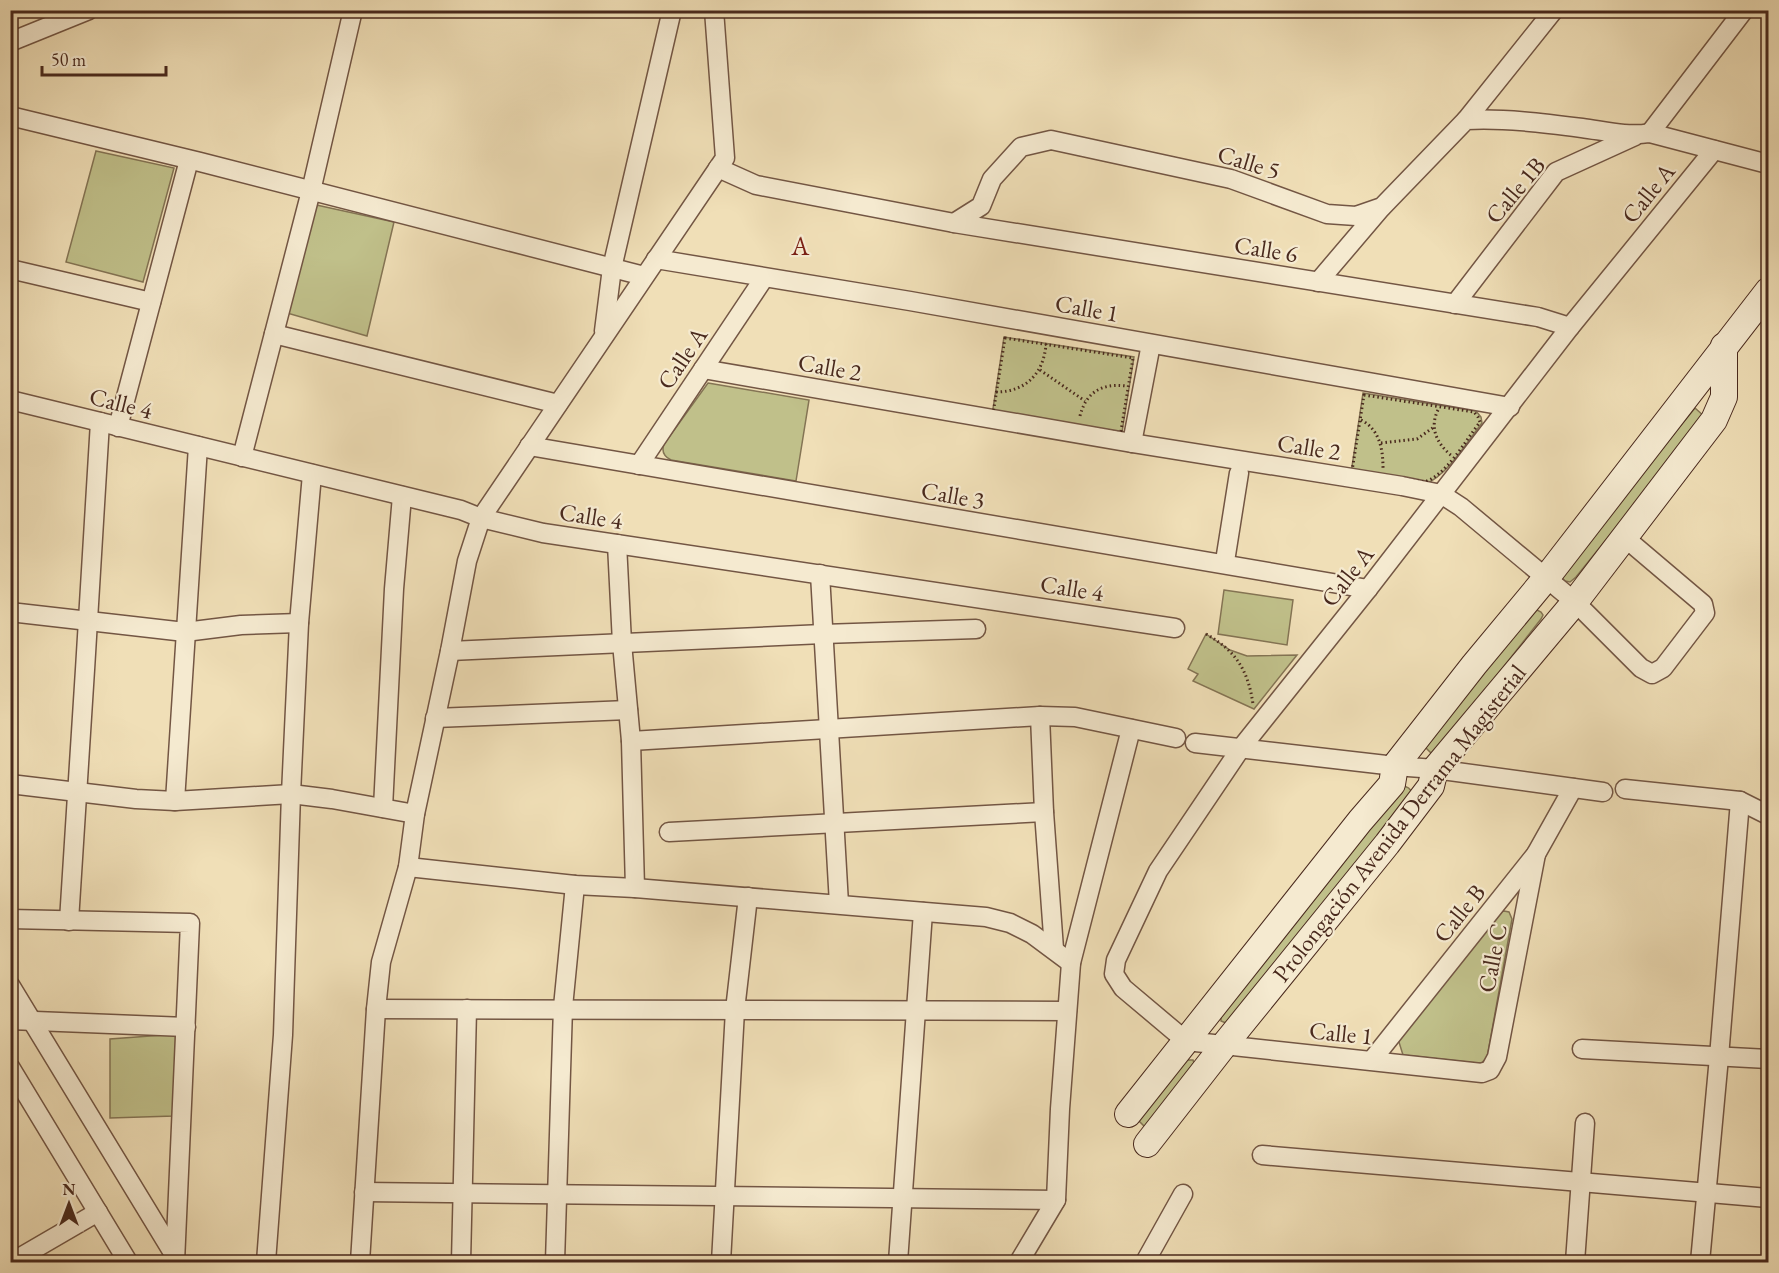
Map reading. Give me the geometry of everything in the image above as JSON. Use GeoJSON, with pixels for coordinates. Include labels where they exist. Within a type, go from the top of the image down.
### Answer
{"type":"FeatureCollection","features":[{"type":"Feature","properties":{"kind":"street"},"geometry":{"type":"LineString","coordinates":[[10,42],[90,10]]}},
{"type":"Feature","properties":{"kind":"street"},"geometry":{"type":"LineString","coordinates":[[242,457],[311,191],[353,10]]}},
{"type":"Feature","properties":{"kind":"street"},"geometry":{"type":"LineString","coordinates":[[603,337],[612,268],[672,10]]}},
{"type":"Feature","properties":{"kind":"street"},"geometry":{"type":"LineString","coordinates":[[360,1263],[381,962],[408,867],[415,814],[467,561],[481,518],[725,158],[714,10]]}},
{"type":"Feature","properties":{"kind":"street","name":"Calle 5"},"geometry":{"type":"LineString","coordinates":[[954,223],[981,206],[992,179],[1022,147],[1051,140],[1231,179],[1327,214],[1356,216],[1382,207],[1466,120],[1554,10]]}},
{"type":"Feature","properties":{"kind":"street"},"geometry":{"type":"LineString","coordinates":[[1643,134],[1744,10]]}},
{"type":"Feature","properties":{"kind":"street"},"geometry":{"type":"LineString","coordinates":[[10,116],[644,276]]}},
{"type":"Feature","properties":{"kind":"street"},"geometry":{"type":"LineString","coordinates":[[1466,120],[1490,119],[1643,134],[1768,164]]}},
{"type":"Feature","properties":{"kind":"street","name":"Calle 1B"},"geometry":{"type":"LineString","coordinates":[[1455,304],[1556,172],[1643,134]]}},
{"type":"Feature","properties":{"kind":"street","name":"Calle A"},"geometry":{"type":"LineString","coordinates":[[1186,1041],[1122,988],[1114,974],[1116,960],[1158,871],[1241,748],[1368,589],[1570,327],[1714,150]]}},
{"type":"Feature","properties":{"kind":"street"},"geometry":{"type":"LineString","coordinates":[[69,921],[89,621],[109,424],[152,302],[189,160]]}},
{"type":"Feature","properties":{"kind":"street"},"geometry":{"type":"LineString","coordinates":[[718,168],[756,185],[954,223]]}},
{"type":"Feature","properties":{"kind":"street"},"geometry":{"type":"LineString","coordinates":[[1318,282],[1382,207]]}},
{"type":"Feature","properties":{"kind":"street","name":"Calle 6"},"geometry":{"type":"LineString","coordinates":[[954,223],[1538,317],[1570,327]]}},
{"type":"Feature","properties":{"kind":"street","name":"Calle 1"},"geometry":{"type":"LineString","coordinates":[[656,259],[1510,407]]}},
{"type":"Feature","properties":{"kind":"street"},"geometry":{"type":"LineString","coordinates":[[10,269],[152,302]]}},
{"type":"Feature","properties":{"kind":"street","name":"Calle A"},"geometry":{"type":"LineString","coordinates":[[639,465],[764,278]]}},
{"type":"Feature","properties":{"kind":"street","name":"Prolongación Avenida Derrama Magisterial"},"geometry":{"type":"LineString","coordinates":[[1128,1114],[1360,821],[1392,784],[1395,766],[1547,577],[1768,291]]}},
{"type":"Feature","properties":{"kind":"street"},"geometry":{"type":"LineString","coordinates":[[274,334],[558,404]]}},
{"type":"Feature","properties":{"kind":"street"},"geometry":{"type":"LineString","coordinates":[[1132,443],[1150,344]]}},
{"type":"Feature","properties":{"kind":"street","name":"Prolongación Avenida Derrama Magisterial"},"geometry":{"type":"LineString","coordinates":[[1147,1144],[1394,836],[1431,786],[1435,769],[1575,602],[1714,420],[1724,397],[1724,346]]}},
{"type":"Feature","properties":{"kind":"street","name":"Calle 2"},"geometry":{"type":"LineString","coordinates":[[703,369],[1441,494],[1461,507],[1547,577],[1641,668],[1652,674],[1663,668],[1705,613],[1703,604],[1624,537]]}},
{"type":"Feature","properties":{"kind":"street","name":"Calle 4"},"geometry":{"type":"LineString","coordinates":[[10,400],[461,510],[481,518],[543,533],[1175,628]]}},
{"type":"Feature","properties":{"kind":"street"},"geometry":{"type":"LineString","coordinates":[[175,801],[198,446]]}},
{"type":"Feature","properties":{"kind":"street","name":"Calle 3"},"geometry":{"type":"LineString","coordinates":[[529,446],[1368,589]]}},
{"type":"Feature","properties":{"kind":"street"},"geometry":{"type":"LineString","coordinates":[[1226,555],[1239,473]]}},
{"type":"Feature","properties":{"kind":"street"},"geometry":{"type":"LineString","coordinates":[[266,1263],[283,1035],[299,623],[312,474]]}},
{"type":"Feature","properties":{"kind":"street"},"geometry":{"type":"LineString","coordinates":[[383,808],[394,589],[402,496]]}},
{"type":"Feature","properties":{"kind":"street"},"geometry":{"type":"LineString","coordinates":[[617,544],[622,643],[631,741],[635,888]]}},
{"type":"Feature","properties":{"kind":"street"},"geometry":{"type":"LineString","coordinates":[[820,574],[839,904]]}},
{"type":"Feature","properties":{"kind":"street"},"geometry":{"type":"LineString","coordinates":[[10,612],[185,632],[241,625],[299,623]]}},
{"type":"Feature","properties":{"kind":"street"},"geometry":{"type":"LineString","coordinates":[[450,651],[976,629]]}},
{"type":"Feature","properties":{"kind":"street"},"geometry":{"type":"LineString","coordinates":[[435,718],[628,710]]}},
{"type":"Feature","properties":{"kind":"street"},"geometry":{"type":"LineString","coordinates":[[1040,716],[1054,949]]}},
{"type":"Feature","properties":{"kind":"street"},"geometry":{"type":"LineString","coordinates":[[631,741],[1040,716],[1075,717],[1176,738]]}},
{"type":"Feature","properties":{"kind":"street"},"geometry":{"type":"LineString","coordinates":[[1019,1263],[1056,1200],[1071,963],[1131,729]]}},
{"type":"Feature","properties":{"kind":"street"},"geometry":{"type":"LineString","coordinates":[[1195,743],[1435,769],[1603,792]]}},
{"type":"Feature","properties":{"kind":"street"},"geometry":{"type":"LineString","coordinates":[[10,784],[76,793],[175,801],[291,794],[415,814]]}},
{"type":"Feature","properties":{"kind":"street","name":"Calle B"},"geometry":{"type":"LineString","coordinates":[[1372,1060],[1536,854],[1573,788]]}},
{"type":"Feature","properties":{"kind":"street"},"geometry":{"type":"LineString","coordinates":[[1625,789],[1740,801],[1768,815]]}},
{"type":"Feature","properties":{"kind":"street"},"geometry":{"type":"LineString","coordinates":[[1700,1263],[1740,801]]}},
{"type":"Feature","properties":{"kind":"street"},"geometry":{"type":"LineString","coordinates":[[669,832],[1044,812]]}},
{"type":"Feature","properties":{"kind":"street","name":"Calle C"},"geometry":{"type":"LineString","coordinates":[[1491,1070],[1497,1057],[1536,854]]}},
{"type":"Feature","properties":{"kind":"street"},"geometry":{"type":"LineString","coordinates":[[408,867],[575,885],[986,917],[1010,923],[1032,934],[1071,963]]}},
{"type":"Feature","properties":{"kind":"street"},"geometry":{"type":"LineString","coordinates":[[555,1263],[562,1010],[575,885]]}},
{"type":"Feature","properties":{"kind":"street"},"geometry":{"type":"LineString","coordinates":[[721,1263],[735,1010],[748,897]]}},
{"type":"Feature","properties":{"kind":"street"},"geometry":{"type":"LineString","coordinates":[[898,1263],[923,912]]}},
{"type":"Feature","properties":{"kind":"street"},"geometry":{"type":"LineString","coordinates":[[10,919],[190,923],[175,1259]]}},
{"type":"Feature","properties":{"kind":"street"},"geometry":{"type":"LineString","coordinates":[[10,985],[175,1259]]}},
{"type":"Feature","properties":{"kind":"street"},"geometry":{"type":"LineString","coordinates":[[376,1009],[1067,1011]]}},
{"type":"Feature","properties":{"kind":"street"},"geometry":{"type":"LineString","coordinates":[[461,1263],[467,1009]]}},
{"type":"Feature","properties":{"kind":"street"},"geometry":{"type":"LineString","coordinates":[[10,1020],[186,1027]]}},
{"type":"Feature","properties":{"kind":"street","name":"Calle 1"},"geometry":{"type":"LineString","coordinates":[[1186,1041],[1482,1073],[1491,1070]]}},
{"type":"Feature","properties":{"kind":"street"},"geometry":{"type":"LineString","coordinates":[[1582,1049],[1768,1059]]}},
{"type":"Feature","properties":{"kind":"street"},"geometry":{"type":"LineString","coordinates":[[10,1068],[128,1263]]}},
{"type":"Feature","properties":{"kind":"street"},"geometry":{"type":"LineString","coordinates":[[1575,1263],[1585,1123]]}},
{"type":"Feature","properties":{"kind":"street"},"geometry":{"type":"LineString","coordinates":[[1262,1155],[1768,1198]]}},
{"type":"Feature","properties":{"kind":"street"},"geometry":{"type":"LineString","coordinates":[[364,1192],[1056,1200]]}},
{"type":"Feature","properties":{"kind":"street"},"geometry":{"type":"LineString","coordinates":[[1145,1263],[1183,1194]]}},
{"type":"Feature","properties":{"kind":"street"},"geometry":{"type":"LineString","coordinates":[[12,1263],[98,1212]]}},
{"type":"Feature","properties":{"kind":"path"},"geometry":{"type":"LineString","coordinates":[[1005,338],[1046,344],[1134,358],[1119,433],[993,414],[1005,338]]}},
{"type":"Feature","properties":{"kind":"path"},"geometry":{"type":"LineString","coordinates":[[996,392],[1012,391],[1034,377],[1045,354],[1046,344]]}},
{"type":"Feature","properties":{"kind":"path"},"geometry":{"type":"LineString","coordinates":[[1039,370],[1085,401]]}},
{"type":"Feature","properties":{"kind":"path"},"geometry":{"type":"LineString","coordinates":[[1078,427],[1085,401],[1099,389],[1108,386],[1129,386]]}},
{"type":"Feature","properties":{"kind":"path"},"geometry":{"type":"LineString","coordinates":[[1364,395],[1474,412],[1480,422],[1437,476],[1424,482],[1352,471],[1360,420],[1364,395]]}},
{"type":"Feature","properties":{"kind":"path"},"geometry":{"type":"LineString","coordinates":[[1439,407],[1434,427],[1439,444],[1453,458]]}},
{"type":"Feature","properties":{"kind":"path"},"geometry":{"type":"LineString","coordinates":[[1360,420],[1373,429],[1381,443],[1382,475]]}},
{"type":"Feature","properties":{"kind":"path"},"geometry":{"type":"LineString","coordinates":[[1381,443],[1417,439],[1434,427]]}},
{"type":"Feature","properties":{"kind":"path"},"geometry":{"type":"LineString","coordinates":[[1206,634],[1237,657],[1250,686],[1254,708]]}},
{"type":"Feature","properties":{"kind":"green space"},"geometry":{"type":"Polygon","coordinates":[[[96,151],[174,168],[143,282],[66,262],[96,151]]]}},
{"type":"Feature","properties":{"kind":"green space"},"geometry":{"type":"Polygon","coordinates":[[[312,204],[394,222],[367,336],[287,313],[312,204]]]}},
{"type":"Feature","properties":{"kind":"green space"},"geometry":{"type":"Polygon","coordinates":[[[1004,337],[1134,357],[1122,432],[992,415],[1004,337]]]}},
{"type":"Feature","properties":{"kind":"green space"},"geometry":{"type":"Polygon","coordinates":[[[708,383],[809,400],[796,481],[671,460],[665,456],[664,444],[708,383]]]}},
{"type":"Feature","properties":{"kind":"green space"},"geometry":{"type":"Polygon","coordinates":[[[1363,393],[1476,411],[1482,423],[1449,466],[1425,484],[1351,473],[1363,393]]]}},
{"type":"Feature","properties":{"kind":"green space"},"geometry":{"type":"Polygon","coordinates":[[[1695,408],[1705,417],[1576,577],[1570,582],[1565,581],[1562,578],[1562,571],[1695,408]]]}},
{"type":"Feature","properties":{"kind":"green space"},"geometry":{"type":"Polygon","coordinates":[[[1224,590],[1293,600],[1287,645],[1218,634],[1224,590]]]}},
{"type":"Feature","properties":{"kind":"green space"},"geometry":{"type":"Polygon","coordinates":[[[1535,609],[1543,615],[1541,619],[1439,749],[1431,753],[1425,747],[1427,741],[1535,609]]]}},
{"type":"Feature","properties":{"kind":"green space"},"geometry":{"type":"Polygon","coordinates":[[[1206,634],[1230,650],[1247,656],[1297,655],[1254,709],[1193,681],[1198,674],[1188,669],[1206,634]]]}},
{"type":"Feature","properties":{"kind":"green space"},"geometry":{"type":"Polygon","coordinates":[[[1401,786],[1411,790],[1412,794],[1226,1023],[1221,1021],[1221,1015],[1401,786]]]}},
{"type":"Feature","properties":{"kind":"green space"},"geometry":{"type":"Polygon","coordinates":[[[1500,912],[1509,912],[1512,919],[1487,1058],[1477,1063],[1403,1055],[1398,1039],[1500,912]]]}},
{"type":"Feature","properties":{"kind":"green space"},"geometry":{"type":"Polygon","coordinates":[[[177,1034],[174,1116],[110,1118],[110,1039],[177,1034]]]}},
{"type":"Feature","properties":{"kind":"green space"},"geometry":{"type":"Polygon","coordinates":[[[1193,1060],[1194,1063],[1145,1127],[1137,1119],[1183,1062],[1193,1060]]]}},
{"type":"Feature","properties":{"kind":"district","name":"A"},"geometry":{"type":"Point","coordinates":[801,246]}}]}
